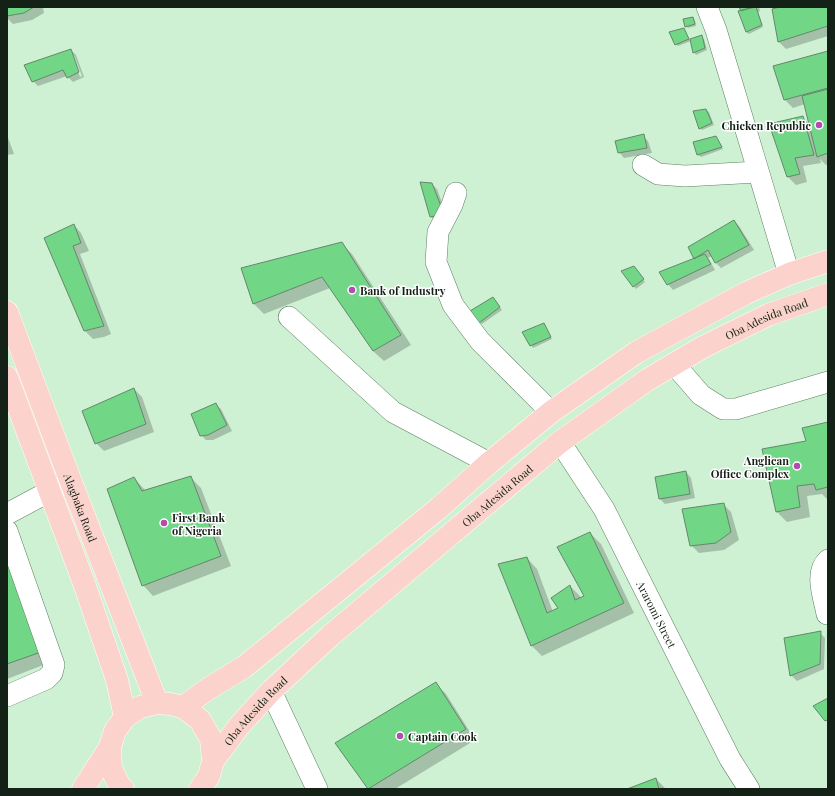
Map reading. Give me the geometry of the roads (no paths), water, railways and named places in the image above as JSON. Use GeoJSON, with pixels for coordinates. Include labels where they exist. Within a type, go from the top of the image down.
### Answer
{"type":"FeatureCollection","features":[{"type":"Feature","properties":{"kind":"main road"},"geometry":{"type":"LineString","coordinates":[[182,707],[244,667],[439,508],[489,463],[552,412],[637,352],[746,293],[789,274],[828,261]]}},
{"type":"Feature","properties":{"kind":"main road","name":"Oba Adesida Road"},"geometry":{"type":"LineString","coordinates":[[213,761],[238,726],[271,691],[330,636],[560,442],[647,380],[703,347],[768,315],[828,294]]}},
{"type":"Feature","properties":{"kind":"main road","name":"Alagbaka Road"},"geometry":{"type":"LineString","coordinates":[[7,312],[157,703]]}},
{"type":"Feature","properties":{"kind":"main road","name":"Alagbaka Road"},"geometry":{"type":"LineString","coordinates":[[7,378],[50,490],[117,680],[125,717]]}},
{"type":"Feature","properties":{"kind":"main road"},"geometry":{"type":"LineString","coordinates":[[83,789],[110,747],[115,731],[125,717],[140,707],[157,703],[182,707],[200,720],[211,739],[213,761],[209,776],[200,789]]}},
{"type":"Feature","properties":{"kind":"main road"},"geometry":{"type":"LineString","coordinates":[[110,747],[111,768],[120,787],[123,789]]}},
{"type":"Feature","properties":{"kind":"street"},"geometry":{"type":"LineString","coordinates":[[707,7],[716,30],[789,274]]}},
{"type":"Feature","properties":{"kind":"street"},"geometry":{"type":"LineString","coordinates":[[643,165],[658,174],[685,176],[758,172]]}},
{"type":"Feature","properties":{"kind":"street"},"geometry":{"type":"LineString","coordinates":[[456,193],[452,205],[438,232],[436,262],[453,305],[480,340],[552,412]]}},
{"type":"Feature","properties":{"kind":"street"},"geometry":{"type":"LineString","coordinates":[[289,316],[393,412],[489,463]]}},
{"type":"Feature","properties":{"kind":"street"},"geometry":{"type":"LineString","coordinates":[[674,364],[701,395],[723,409],[736,410],[828,382]]}},
{"type":"Feature","properties":{"kind":"street","name":"Araromi Street"},"geometry":{"type":"LineString","coordinates":[[560,442],[604,509],[730,759],[749,789]]}},
{"type":"Feature","properties":{"kind":"street"},"geometry":{"type":"LineString","coordinates":[[7,514],[50,490],[71,482]]}},
{"type":"Feature","properties":{"kind":"street"},"geometry":{"type":"LineString","coordinates":[[7,531],[54,665],[52,673],[46,679],[7,696]]}},
{"type":"Feature","properties":{"kind":"street"},"geometry":{"type":"LineString","coordinates":[[827,614],[820,578],[824,564],[828,560]]}},
{"type":"Feature","properties":{"kind":"street"},"geometry":{"type":"LineString","coordinates":[[271,691],[315,788]]}},
{"type":"Feature","properties":{"kind":"place","name":"Chicken Republic"},"geometry":{"type":"Point","coordinates":[819,125]}},
{"type":"Feature","properties":{"kind":"place","name":"Bank of Industry"},"geometry":{"type":"Point","coordinates":[352,290]}},
{"type":"Feature","properties":{"kind":"place","name":"Anglican Office Complex"},"geometry":{"type":"Point","coordinates":[797,466]}},
{"type":"Feature","properties":{"kind":"place","name":"First Bank of Nigeria"},"geometry":{"type":"Point","coordinates":[164,523]}},
{"type":"Feature","properties":{"kind":"place","name":"Captain Cook"},"geometry":{"type":"Point","coordinates":[400,736]}}]}
